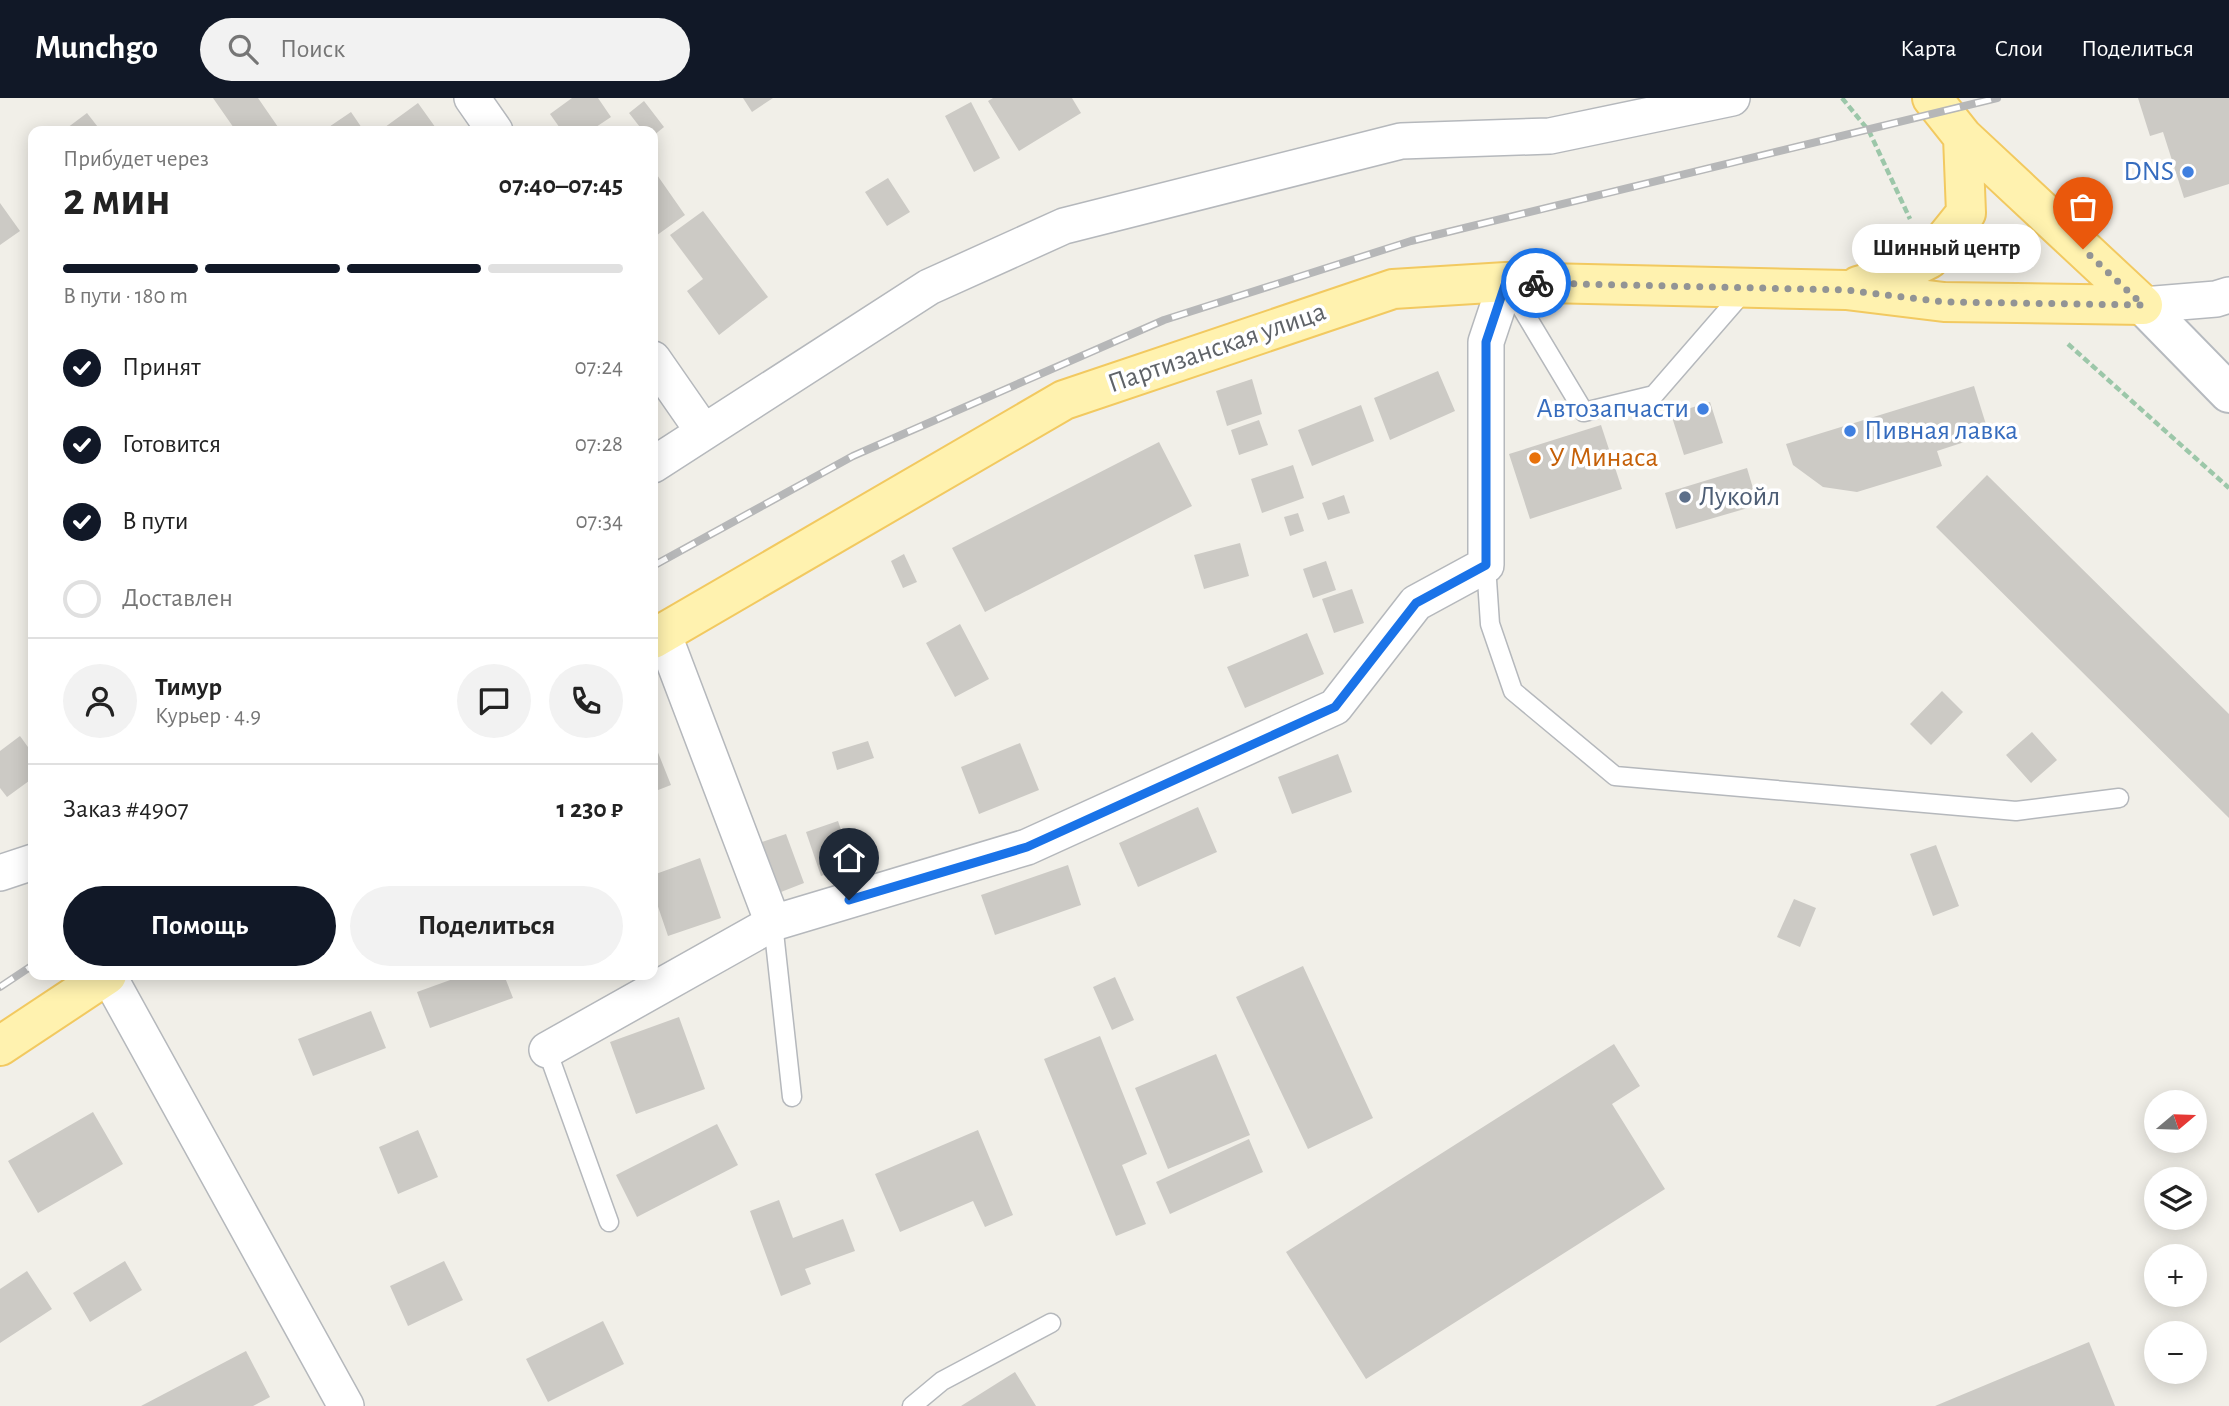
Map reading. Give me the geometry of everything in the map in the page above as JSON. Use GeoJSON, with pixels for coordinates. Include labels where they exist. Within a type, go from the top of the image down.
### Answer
{"type":"FeatureCollection","features":[{"type":"Feature","properties":{"kind":"main road"},"geometry":{"type":"LineString","coordinates":[[1932,98],[1963,137],[2143,305],[2229,393]]}},
{"type":"Feature","properties":{"kind":"main road"},"geometry":{"type":"LineString","coordinates":[[1846,290],[1902,273],[1929,259],[1966,214],[1963,137]]}},
{"type":"Feature","properties":{"kind":"main road","name":"Партизанская улица"},"geometry":{"type":"LineString","coordinates":[[658,636],[1064,400],[1393,289],[1506,282],[1846,290]]}},
{"type":"Feature","properties":{"kind":"main road"},"geometry":{"type":"LineString","coordinates":[[1846,290],[1944,302],[2143,305]]}},
{"type":"Feature","properties":{"kind":"main road"},"geometry":{"type":"LineString","coordinates":[[0,1046],[100,980]]}},
{"type":"Feature","properties":{"kind":"street"},"geometry":{"type":"LineString","coordinates":[[472,98],[492,126]]}},
{"type":"Feature","properties":{"kind":"street"},"geometry":{"type":"LineString","coordinates":[[658,462],[929,287],[1064,226],[1401,141],[1550,136],[1732,98]]}},
{"type":"Feature","properties":{"kind":"street"},"geometry":{"type":"LineString","coordinates":[[547,1050],[774,923],[1027,847],[1335,707],[1416,603],[1486,565],[1486,342],[1506,282]]}},
{"type":"Feature","properties":{"kind":"street"},"geometry":{"type":"LineString","coordinates":[[2143,305],[2216,299],[2229,295]]}},
{"type":"Feature","properties":{"kind":"street"},"geometry":{"type":"LineString","coordinates":[[658,366],[703,432]]}},
{"type":"Feature","properties":{"kind":"street"},"geometry":{"type":"LineString","coordinates":[[658,636],[774,923]]}},
{"type":"Feature","properties":{"kind":"street"},"geometry":{"type":"LineString","coordinates":[[0,873],[28,864]]}},
{"type":"Feature","properties":{"kind":"street"},"geometry":{"type":"LineString","coordinates":[[111,980],[346,1406]]}},
{"type":"Feature","properties":{"kind":"lane"},"geometry":{"type":"LineString","coordinates":[[1506,282],[1584,412],[1654,395],[1748,288]]}},
{"type":"Feature","properties":{"kind":"lane"},"geometry":{"type":"LineString","coordinates":[[1486,565],[1490,624],[1513,691],[1615,776],[2016,811],[2119,798]]}},
{"type":"Feature","properties":{"kind":"lane"},"geometry":{"type":"LineString","coordinates":[[774,923],[792,1097]]}},
{"type":"Feature","properties":{"kind":"lane"},"geometry":{"type":"LineString","coordinates":[[547,1050],[609,1222]]}},
{"type":"Feature","properties":{"kind":"lane"},"geometry":{"type":"LineString","coordinates":[[912,1406],[942,1381],[1051,1323]]}},
{"type":"Feature","properties":{"kind":"building"},"geometry":{"type":"Polygon","coordinates":[[[213,98],[258,98],[277,126],[233,126],[213,98]]]}},
{"type":"Feature","properties":{"kind":"building"},"geometry":{"type":"Polygon","coordinates":[[[572,98],[598,98],[611,117],[598,126],[558,126],[550,114],[572,98]]]}},
{"type":"Feature","properties":{"kind":"building"},"geometry":{"type":"Polygon","coordinates":[[[743,98],[773,98],[752,112],[743,98]]]}},
{"type":"Feature","properties":{"kind":"building"},"geometry":{"type":"Polygon","coordinates":[[[993,98],[1072,98],[1081,113],[1019,151],[988,101],[993,98]]]}},
{"type":"Feature","properties":{"kind":"building"},"geometry":{"type":"Polygon","coordinates":[[[2138,98],[2229,98],[2229,184],[2184,198],[2163,132],[2150,136],[2138,98]]]}},
{"type":"Feature","properties":{"kind":"building"},"geometry":{"type":"Polygon","coordinates":[[[644,101],[664,127],[658,132],[658,126],[639,126],[629,113],[644,101]]]}},
{"type":"Feature","properties":{"kind":"building"},"geometry":{"type":"Polygon","coordinates":[[[971,102],[1000,158],[974,172],[945,116],[971,102]]]}},
{"type":"Feature","properties":{"kind":"building"},"geometry":{"type":"Polygon","coordinates":[[[418,103],[434,126],[386,126],[418,103]]]}},
{"type":"Feature","properties":{"kind":"building"},"geometry":{"type":"Polygon","coordinates":[[[351,112],[361,126],[330,126],[351,112]]]}},
{"type":"Feature","properties":{"kind":"building"},"geometry":{"type":"Polygon","coordinates":[[[87,113],[97,126],[70,126],[87,113]]]}},
{"type":"Feature","properties":{"kind":"building"},"geometry":{"type":"Polygon","coordinates":[[[658,176],[685,215],[658,234],[658,176]]]}},
{"type":"Feature","properties":{"kind":"building"},"geometry":{"type":"Polygon","coordinates":[[[888,178],[910,212],[887,226],[865,192],[888,178]]]}},
{"type":"Feature","properties":{"kind":"building"},"geometry":{"type":"Polygon","coordinates":[[[0,203],[20,231],[0,245],[0,203]]]}},
{"type":"Feature","properties":{"kind":"building"},"geometry":{"type":"Polygon","coordinates":[[[703,211],[768,297],[719,335],[687,291],[703,279],[670,235],[703,211]]]}},
{"type":"Feature","properties":{"kind":"building"},"geometry":{"type":"Polygon","coordinates":[[[1438,371],[1455,411],[1390,440],[1374,398],[1438,371]]]}},
{"type":"Feature","properties":{"kind":"building"},"geometry":{"type":"Polygon","coordinates":[[[1252,379],[1262,414],[1227,426],[1216,391],[1252,379]]]}},
{"type":"Feature","properties":{"kind":"building"},"geometry":{"type":"Polygon","coordinates":[[[1974,386],[1989,434],[1937,451],[1942,466],[1857,492],[1823,487],[1793,465],[1786,444],[1974,386]]]}},
{"type":"Feature","properties":{"kind":"building"},"geometry":{"type":"Polygon","coordinates":[[[1710,402],[1723,443],[1684,455],[1671,414],[1710,402]]]}},
{"type":"Feature","properties":{"kind":"building"},"geometry":{"type":"Polygon","coordinates":[[[1361,405],[1374,441],[1312,466],[1298,430],[1361,405]]]}},
{"type":"Feature","properties":{"kind":"building"},"geometry":{"type":"Polygon","coordinates":[[[1259,420],[1268,445],[1239,455],[1231,430],[1259,420]]]}},
{"type":"Feature","properties":{"kind":"building"},"geometry":{"type":"Polygon","coordinates":[[[1601,425],[1622,489],[1530,519],[1509,454],[1601,425]]]}},
{"type":"Feature","properties":{"kind":"building"},"geometry":{"type":"Polygon","coordinates":[[[1159,442],[1192,506],[985,612],[952,548],[1159,442]]]}},
{"type":"Feature","properties":{"kind":"building"},"geometry":{"type":"Polygon","coordinates":[[[1293,465],[1304,498],[1262,513],[1251,479],[1293,465]]]}},
{"type":"Feature","properties":{"kind":"building"},"geometry":{"type":"Polygon","coordinates":[[[1747,468],[1758,505],[1676,529],[1665,493],[1747,468]]]}},
{"type":"Feature","properties":{"kind":"building"},"geometry":{"type":"Polygon","coordinates":[[[1987,475],[2229,714],[2229,818],[1936,527],[1987,475]]]}},
{"type":"Feature","properties":{"kind":"building"},"geometry":{"type":"Polygon","coordinates":[[[1344,495],[1350,513],[1328,520],[1322,503],[1344,495]]]}},
{"type":"Feature","properties":{"kind":"building"},"geometry":{"type":"Polygon","coordinates":[[[1298,513],[1304,531],[1290,536],[1284,517],[1298,513]]]}},
{"type":"Feature","properties":{"kind":"building"},"geometry":{"type":"Polygon","coordinates":[[[1240,543],[1249,576],[1204,589],[1194,555],[1240,543]]]}},
{"type":"Feature","properties":{"kind":"building"},"geometry":{"type":"Polygon","coordinates":[[[904,554],[917,582],[903,588],[891,561],[904,554]]]}},
{"type":"Feature","properties":{"kind":"building"},"geometry":{"type":"Polygon","coordinates":[[[1326,561],[1336,590],[1313,598],[1303,569],[1326,561]]]}},
{"type":"Feature","properties":{"kind":"building"},"geometry":{"type":"Polygon","coordinates":[[[1352,589],[1364,623],[1334,633],[1322,599],[1352,589]]]}},
{"type":"Feature","properties":{"kind":"building"},"geometry":{"type":"Polygon","coordinates":[[[960,624],[989,679],[955,697],[926,643],[960,624]]]}},
{"type":"Feature","properties":{"kind":"building"},"geometry":{"type":"Polygon","coordinates":[[[1307,633],[1324,674],[1245,708],[1227,667],[1307,633]]]}},
{"type":"Feature","properties":{"kind":"building"},"geometry":{"type":"Polygon","coordinates":[[[1942,691],[1963,712],[1931,745],[1910,724],[1942,691]]]}},
{"type":"Feature","properties":{"kind":"building"},"geometry":{"type":"Polygon","coordinates":[[[2032,732],[2057,760],[2031,783],[2006,755],[2032,732]]]}},
{"type":"Feature","properties":{"kind":"building"},"geometry":{"type":"Polygon","coordinates":[[[20,736],[28,747],[28,782],[7,797],[0,788],[0,751],[20,736]]]}},
{"type":"Feature","properties":{"kind":"building"},"geometry":{"type":"Polygon","coordinates":[[[868,741],[874,758],[837,770],[832,752],[868,741]]]}},
{"type":"Feature","properties":{"kind":"building"},"geometry":{"type":"Polygon","coordinates":[[[1020,743],[1039,790],[979,814],[961,767],[1020,743]]]}},
{"type":"Feature","properties":{"kind":"building"},"geometry":{"type":"Polygon","coordinates":[[[658,752],[671,785],[658,790],[658,752]]]}},
{"type":"Feature","properties":{"kind":"building"},"geometry":{"type":"Polygon","coordinates":[[[1338,754],[1352,792],[1292,814],[1278,777],[1338,754]]]}},
{"type":"Feature","properties":{"kind":"building"},"geometry":{"type":"Polygon","coordinates":[[[1198,807],[1217,852],[1138,887],[1119,843],[1198,807]]]}},
{"type":"Feature","properties":{"kind":"building"},"geometry":{"type":"Polygon","coordinates":[[[838,821],[853,865],[821,876],[806,832],[838,821]]]}},
{"type":"Feature","properties":{"kind":"building"},"geometry":{"type":"Polygon","coordinates":[[[786,834],[804,883],[781,892],[762,842],[786,834]]]}},
{"type":"Feature","properties":{"kind":"building"},"geometry":{"type":"Polygon","coordinates":[[[1936,845],[1959,906],[1933,916],[1910,854],[1936,845]]]}},
{"type":"Feature","properties":{"kind":"building"},"geometry":{"type":"Polygon","coordinates":[[[700,858],[721,918],[668,936],[658,907],[658,873],[700,858]]]}},
{"type":"Feature","properties":{"kind":"building"},"geometry":{"type":"Polygon","coordinates":[[[1068,865],[1081,905],[995,935],[981,895],[1068,865]]]}},
{"type":"Feature","properties":{"kind":"building"},"geometry":{"type":"Polygon","coordinates":[[[1794,899],[1816,908],[1800,947],[1777,937],[1794,899]]]}},
{"type":"Feature","properties":{"kind":"building"},"geometry":{"type":"Polygon","coordinates":[[[1303,966],[1373,1118],[1308,1149],[1236,997],[1303,966]]]}},
{"type":"Feature","properties":{"kind":"building"},"geometry":{"type":"Polygon","coordinates":[[[1115,977],[1134,1020],[1112,1030],[1093,987],[1115,977]]]}},
{"type":"Feature","properties":{"kind":"building"},"geometry":{"type":"Polygon","coordinates":[[[450,980],[506,980],[513,998],[430,1028],[417,992],[450,980]]]}},
{"type":"Feature","properties":{"kind":"building"},"geometry":{"type":"Polygon","coordinates":[[[371,1011],[386,1048],[313,1076],[298,1039],[371,1011]]]}},
{"type":"Feature","properties":{"kind":"building"},"geometry":{"type":"Polygon","coordinates":[[[679,1017],[705,1089],[636,1114],[610,1042],[679,1017]]]}},
{"type":"Feature","properties":{"kind":"building"},"geometry":{"type":"Polygon","coordinates":[[[1100,1036],[1147,1154],[1122,1165],[1146,1224],[1116,1236],[1044,1059],[1100,1036]]]}},
{"type":"Feature","properties":{"kind":"building"},"geometry":{"type":"Polygon","coordinates":[[[1614,1044],[1640,1086],[1612,1104],[1665,1189],[1366,1379],[1286,1252],[1614,1044]]]}},
{"type":"Feature","properties":{"kind":"building"},"geometry":{"type":"Polygon","coordinates":[[[1216,1054],[1250,1135],[1168,1169],[1135,1088],[1216,1054]]]}},
{"type":"Feature","properties":{"kind":"building"},"geometry":{"type":"Polygon","coordinates":[[[93,1112],[123,1164],[38,1213],[8,1161],[93,1112]]]}},
{"type":"Feature","properties":{"kind":"building"},"geometry":{"type":"Polygon","coordinates":[[[717,1124],[738,1165],[637,1217],[616,1175],[717,1124]]]}},
{"type":"Feature","properties":{"kind":"building"},"geometry":{"type":"Polygon","coordinates":[[[418,1130],[438,1177],[398,1194],[379,1147],[418,1130]]]}},
{"type":"Feature","properties":{"kind":"building"},"geometry":{"type":"Polygon","coordinates":[[[978,1130],[1013,1215],[985,1227],[973,1201],[900,1232],[875,1174],[978,1130]]]}},
{"type":"Feature","properties":{"kind":"building"},"geometry":{"type":"Polygon","coordinates":[[[1249,1139],[1263,1172],[1170,1214],[1156,1182],[1249,1139]]]}},
{"type":"Feature","properties":{"kind":"building"},"geometry":{"type":"Polygon","coordinates":[[[779,1200],[793,1238],[843,1219],[855,1251],[805,1269],[811,1284],[781,1296],[750,1211],[779,1200]]]}},
{"type":"Feature","properties":{"kind":"building"},"geometry":{"type":"Polygon","coordinates":[[[125,1261],[142,1290],[90,1322],[73,1293],[125,1261]]]}},
{"type":"Feature","properties":{"kind":"building"},"geometry":{"type":"Polygon","coordinates":[[[444,1261],[463,1300],[408,1326],[390,1286],[444,1261]]]}},
{"type":"Feature","properties":{"kind":"building"},"geometry":{"type":"Polygon","coordinates":[[[27,1271],[52,1309],[0,1343],[0,1289],[27,1271]]]}},
{"type":"Feature","properties":{"kind":"building"},"geometry":{"type":"Polygon","coordinates":[[[603,1321],[624,1364],[548,1402],[526,1359],[603,1321]]]}},
{"type":"Feature","properties":{"kind":"building"},"geometry":{"type":"Polygon","coordinates":[[[2089,1342],[2115,1406],[1935,1406],[2089,1342]]]}},
{"type":"Feature","properties":{"kind":"building"},"geometry":{"type":"Polygon","coordinates":[[[246,1351],[270,1397],[253,1406],[141,1406],[246,1351]]]}},
{"type":"Feature","properties":{"kind":"building"},"geometry":{"type":"Polygon","coordinates":[[[1015,1372],[1036,1406],[961,1406],[1015,1372]]]}},
{"type":"Feature","properties":{"kind":"railway"},"geometry":{"type":"LineString","coordinates":[[658,563],[853,456],[1164,320],[1411,241],[1997,98]]}},
{"type":"Feature","properties":{"kind":"railway"},"geometry":{"type":"LineString","coordinates":[[0,987],[28,968]]}},
{"type":"Feature","properties":{"kind":"way so far"},"geometry":{"type":"LineString","coordinates":[[1536,283],[1846,290],[1944,302],[2143,305],[2083,249]]}},
{"type":"Feature","properties":{"kind":"place","name":"DNS"},"geometry":{"type":"Point","coordinates":[2188,172]}},
{"type":"Feature","properties":{"kind":"place","name":"Шинный центр"},"geometry":{"type":"Point","coordinates":[2083,249]}},
{"type":"Feature","properties":{"kind":"place","name":"Автозапчасти"},"geometry":{"type":"Point","coordinates":[1703,409]}},
{"type":"Feature","properties":{"kind":"place","name":"Пивная лавка"},"geometry":{"type":"Point","coordinates":[1850,431]}},
{"type":"Feature","properties":{"kind":"place","name":"У Минаса"},"geometry":{"type":"Point","coordinates":[1535,458]}},
{"type":"Feature","properties":{"kind":"place","name":"Лукойл"},"geometry":{"type":"Point","coordinates":[1685,497]}},
{"type":"Feature","properties":{"kind":"route"},"geometry":{"type":"LineString","coordinates":[[849,900],[1027,847],[1335,707],[1416,603],[1486,565],[1486,342],[1506,282],[1536,283]]}}]}
